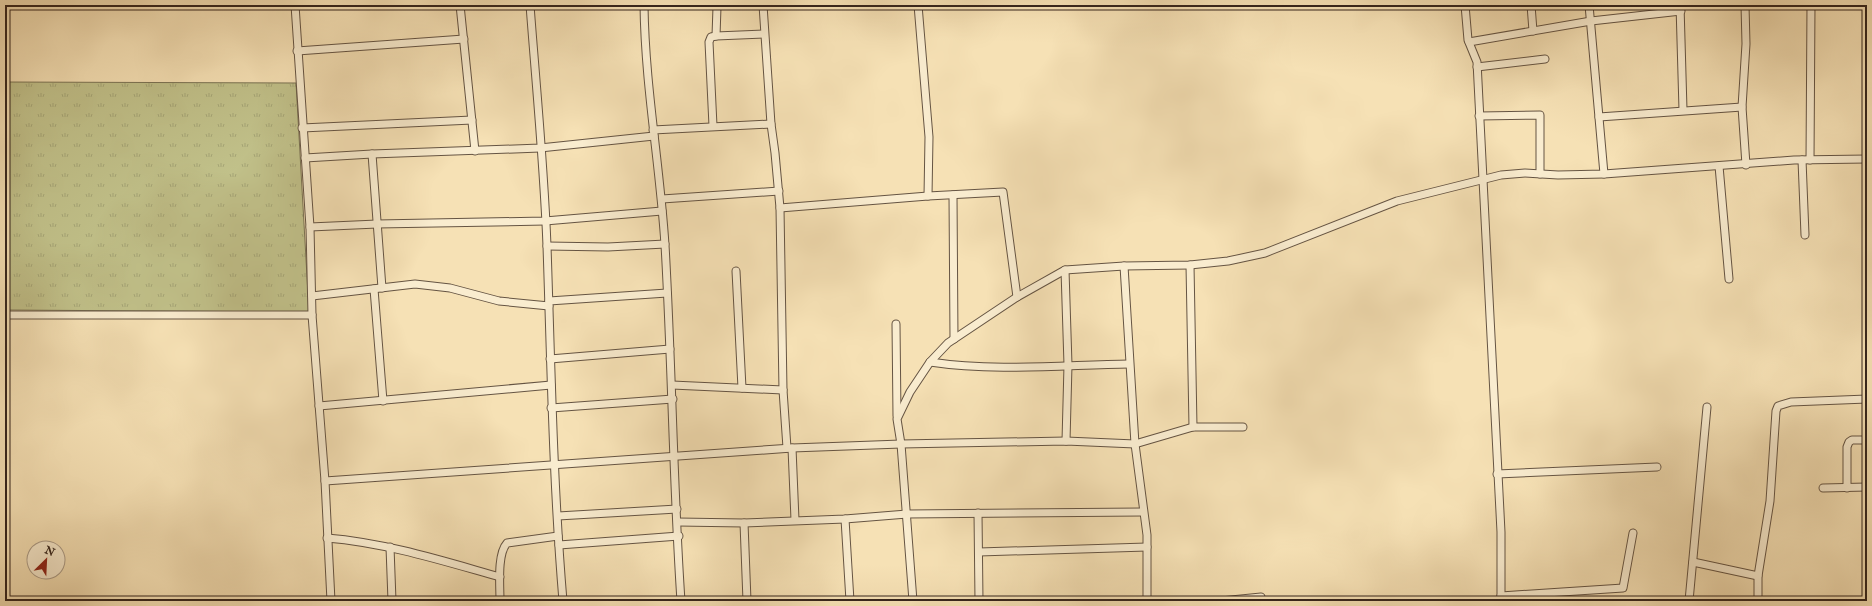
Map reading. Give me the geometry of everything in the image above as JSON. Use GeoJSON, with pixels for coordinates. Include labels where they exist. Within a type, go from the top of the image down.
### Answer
{"type":"FeatureCollection","features":[{"type":"Feature","properties":{"kind":"street"},"geometry":{"type":"LineString","coordinates":[[295,5],[302,128],[310,227],[312,315],[325,481],[331,601]]}},
{"type":"Feature","properties":{"kind":"street"},"geometry":{"type":"LineString","coordinates":[[460,5],[475,151]]}},
{"type":"Feature","properties":{"kind":"street"},"geometry":{"type":"LineString","coordinates":[[530,5],[547,246],[551,408],[556,465],[558,536],[564,601]]}},
{"type":"Feature","properties":{"kind":"street"},"geometry":{"type":"LineString","coordinates":[[644,5],[644,37],[662,199],[665,244],[681,601]]}},
{"type":"Feature","properties":{"kind":"street"},"geometry":{"type":"LineString","coordinates":[[763,5],[771,124],[779,191],[783,390],[795,520]]}},
{"type":"Feature","properties":{"kind":"street"},"geometry":{"type":"LineString","coordinates":[[918,5],[929,137],[928,196]]}},
{"type":"Feature","properties":{"kind":"street"},"geometry":{"type":"LineString","coordinates":[[1465,5],[1469,42],[1478,67],[1479,116],[1501,532],[1501,598],[1623,588],[1633,533]]}},
{"type":"Feature","properties":{"kind":"street"},"geometry":{"type":"LineString","coordinates":[[1531,5],[1533,30]]}},
{"type":"Feature","properties":{"kind":"street"},"geometry":{"type":"LineString","coordinates":[[1590,5],[1590,21],[1604,174]]}},
{"type":"Feature","properties":{"kind":"street"},"geometry":{"type":"LineString","coordinates":[[1745,5],[1746,44],[1742,107],[1746,164]]}},
{"type":"Feature","properties":{"kind":"street"},"geometry":{"type":"LineString","coordinates":[[1810,160],[1811,5]]}},
{"type":"Feature","properties":{"kind":"street"},"geometry":{"type":"LineString","coordinates":[[716,36],[717,7]]}},
{"type":"Feature","properties":{"kind":"street"},"geometry":{"type":"LineString","coordinates":[[1469,42],[1533,30],[1681,8],[1683,110]]}},
{"type":"Feature","properties":{"kind":"street"},"geometry":{"type":"LineString","coordinates":[[713,126],[708,42],[711,37],[716,36],[764,34]]}},
{"type":"Feature","properties":{"kind":"street"},"geometry":{"type":"LineString","coordinates":[[297,51],[464,39]]}},
{"type":"Feature","properties":{"kind":"street"},"geometry":{"type":"LineString","coordinates":[[1478,67],[1545,59]]}},
{"type":"Feature","properties":{"kind":"street"},"geometry":{"type":"LineString","coordinates":[[1599,117],[1742,107]]}},
{"type":"Feature","properties":{"kind":"street"},"geometry":{"type":"LineString","coordinates":[[1479,116],[1540,115],[1540,174]]}},
{"type":"Feature","properties":{"kind":"street"},"geometry":{"type":"LineString","coordinates":[[302,128],[472,120]]}},
{"type":"Feature","properties":{"kind":"street"},"geometry":{"type":"LineString","coordinates":[[305,158],[540,148],[713,126],[771,124]]}},
{"type":"Feature","properties":{"kind":"street"},"geometry":{"type":"LineString","coordinates":[[372,154],[382,288]]}},
{"type":"Feature","properties":{"kind":"street"},"geometry":{"type":"LineString","coordinates":[[897,419],[910,392],[930,362],[954,339],[1017,297],[1064,270],[1124,266],[1190,265],[1228,261],[1265,253],[1397,201],[1483,178],[1513,174],[1604,174],[1802,160],[1867,159]]}},
{"type":"Feature","properties":{"kind":"street"},"geometry":{"type":"LineString","coordinates":[[1802,160],[1805,235]]}},
{"type":"Feature","properties":{"kind":"street"},"geometry":{"type":"LineString","coordinates":[[1719,166],[1729,279]]}},
{"type":"Feature","properties":{"kind":"street"},"geometry":{"type":"LineString","coordinates":[[662,199],[779,191]]}},
{"type":"Feature","properties":{"kind":"street"},"geometry":{"type":"LineString","coordinates":[[780,208],[928,196],[1003,192],[1017,297]]}},
{"type":"Feature","properties":{"kind":"street"},"geometry":{"type":"LineString","coordinates":[[953,195],[954,339]]}},
{"type":"Feature","properties":{"kind":"street"},"geometry":{"type":"LineString","coordinates":[[310,227],[377,224],[545,221],[662,211]]}},
{"type":"Feature","properties":{"kind":"street"},"geometry":{"type":"LineString","coordinates":[[547,246],[608,247],[665,244]]}},
{"type":"Feature","properties":{"kind":"street"},"geometry":{"type":"LineString","coordinates":[[1190,265],[1192,427]]}},
{"type":"Feature","properties":{"kind":"street"},"geometry":{"type":"LineString","coordinates":[[1124,266],[1135,444],[1147,547],[1147,601]]}},
{"type":"Feature","properties":{"kind":"street"},"geometry":{"type":"LineString","coordinates":[[1064,270],[1068,365],[1066,441]]}},
{"type":"Feature","properties":{"kind":"street"},"geometry":{"type":"LineString","coordinates":[[736,271],[742,388]]}},
{"type":"Feature","properties":{"kind":"street"},"geometry":{"type":"LineString","coordinates":[[312,296],[415,284],[450,288],[498,301],[549,304],[668,293]]}},
{"type":"Feature","properties":{"kind":"street"},"geometry":{"type":"LineString","coordinates":[[374,289],[383,401]]}},
{"type":"Feature","properties":{"kind":"street"},"geometry":{"type":"LineString","coordinates":[[5,315],[312,315]]}},
{"type":"Feature","properties":{"kind":"street"},"geometry":{"type":"LineString","coordinates":[[896,324],[897,419],[901,444],[913,601]]}},
{"type":"Feature","properties":{"kind":"street"},"geometry":{"type":"LineString","coordinates":[[550,359],[670,349]]}},
{"type":"Feature","properties":{"kind":"street"},"geometry":{"type":"LineString","coordinates":[[930,362],[954,366],[1018,367],[1129,364]]}},
{"type":"Feature","properties":{"kind":"street"},"geometry":{"type":"LineString","coordinates":[[319,406],[551,385]]}},
{"type":"Feature","properties":{"kind":"street"},"geometry":{"type":"LineString","coordinates":[[672,385],[783,390]]}},
{"type":"Feature","properties":{"kind":"street"},"geometry":{"type":"LineString","coordinates":[[551,408],[673,399]]}},
{"type":"Feature","properties":{"kind":"street"},"geometry":{"type":"LineString","coordinates":[[1758,601],[1758,576],[1770,501],[1776,411],[1778,406],[1790,402],[1867,399]]}},
{"type":"Feature","properties":{"kind":"street"},"geometry":{"type":"LineString","coordinates":[[1689,601],[1707,407]]}},
{"type":"Feature","properties":{"kind":"street"},"geometry":{"type":"LineString","coordinates":[[325,481],[789,448],[1066,441],[1135,444],[1192,427],[1243,427]]}},
{"type":"Feature","properties":{"kind":"street"},"geometry":{"type":"LineString","coordinates":[[1847,488],[1847,447],[1849,442],[1867,440]]}},
{"type":"Feature","properties":{"kind":"street"},"geometry":{"type":"LineString","coordinates":[[1497,474],[1657,467]]}},
{"type":"Feature","properties":{"kind":"street"},"geometry":{"type":"LineString","coordinates":[[1823,488],[1867,488]]}},
{"type":"Feature","properties":{"kind":"street"},"geometry":{"type":"LineString","coordinates":[[558,516],[677,509]]}},
{"type":"Feature","properties":{"kind":"street"},"geometry":{"type":"LineString","coordinates":[[678,522],[744,523],[845,519],[907,514],[1142,512]]}},
{"type":"Feature","properties":{"kind":"street"},"geometry":{"type":"LineString","coordinates":[[978,513],[979,601]]}},
{"type":"Feature","properties":{"kind":"street"},"geometry":{"type":"LineString","coordinates":[[845,519],[850,601]]}},
{"type":"Feature","properties":{"kind":"street"},"geometry":{"type":"LineString","coordinates":[[744,523],[748,601]]}},
{"type":"Feature","properties":{"kind":"street"},"geometry":{"type":"LineString","coordinates":[[500,601],[502,548],[507,543],[558,536]]}},
{"type":"Feature","properties":{"kind":"street"},"geometry":{"type":"LineString","coordinates":[[559,545],[678,536]]}},
{"type":"Feature","properties":{"kind":"street"},"geometry":{"type":"LineString","coordinates":[[327,538],[356,540],[390,547],[500,577]]}},
{"type":"Feature","properties":{"kind":"street"},"geometry":{"type":"LineString","coordinates":[[390,547],[392,601]]}},
{"type":"Feature","properties":{"kind":"street"},"geometry":{"type":"LineString","coordinates":[[979,552],[1147,547]]}},
{"type":"Feature","properties":{"kind":"street"},"geometry":{"type":"LineString","coordinates":[[1693,562],[1758,576]]}},
{"type":"Feature","properties":{"kind":"street"},"geometry":{"type":"LineString","coordinates":[[1221,601],[1261,597]]}},
{"type":"Feature","properties":{"kind":"green space"},"geometry":{"type":"Polygon","coordinates":[[[5,82],[296,83],[309,312],[5,310],[5,82]]]}}]}
